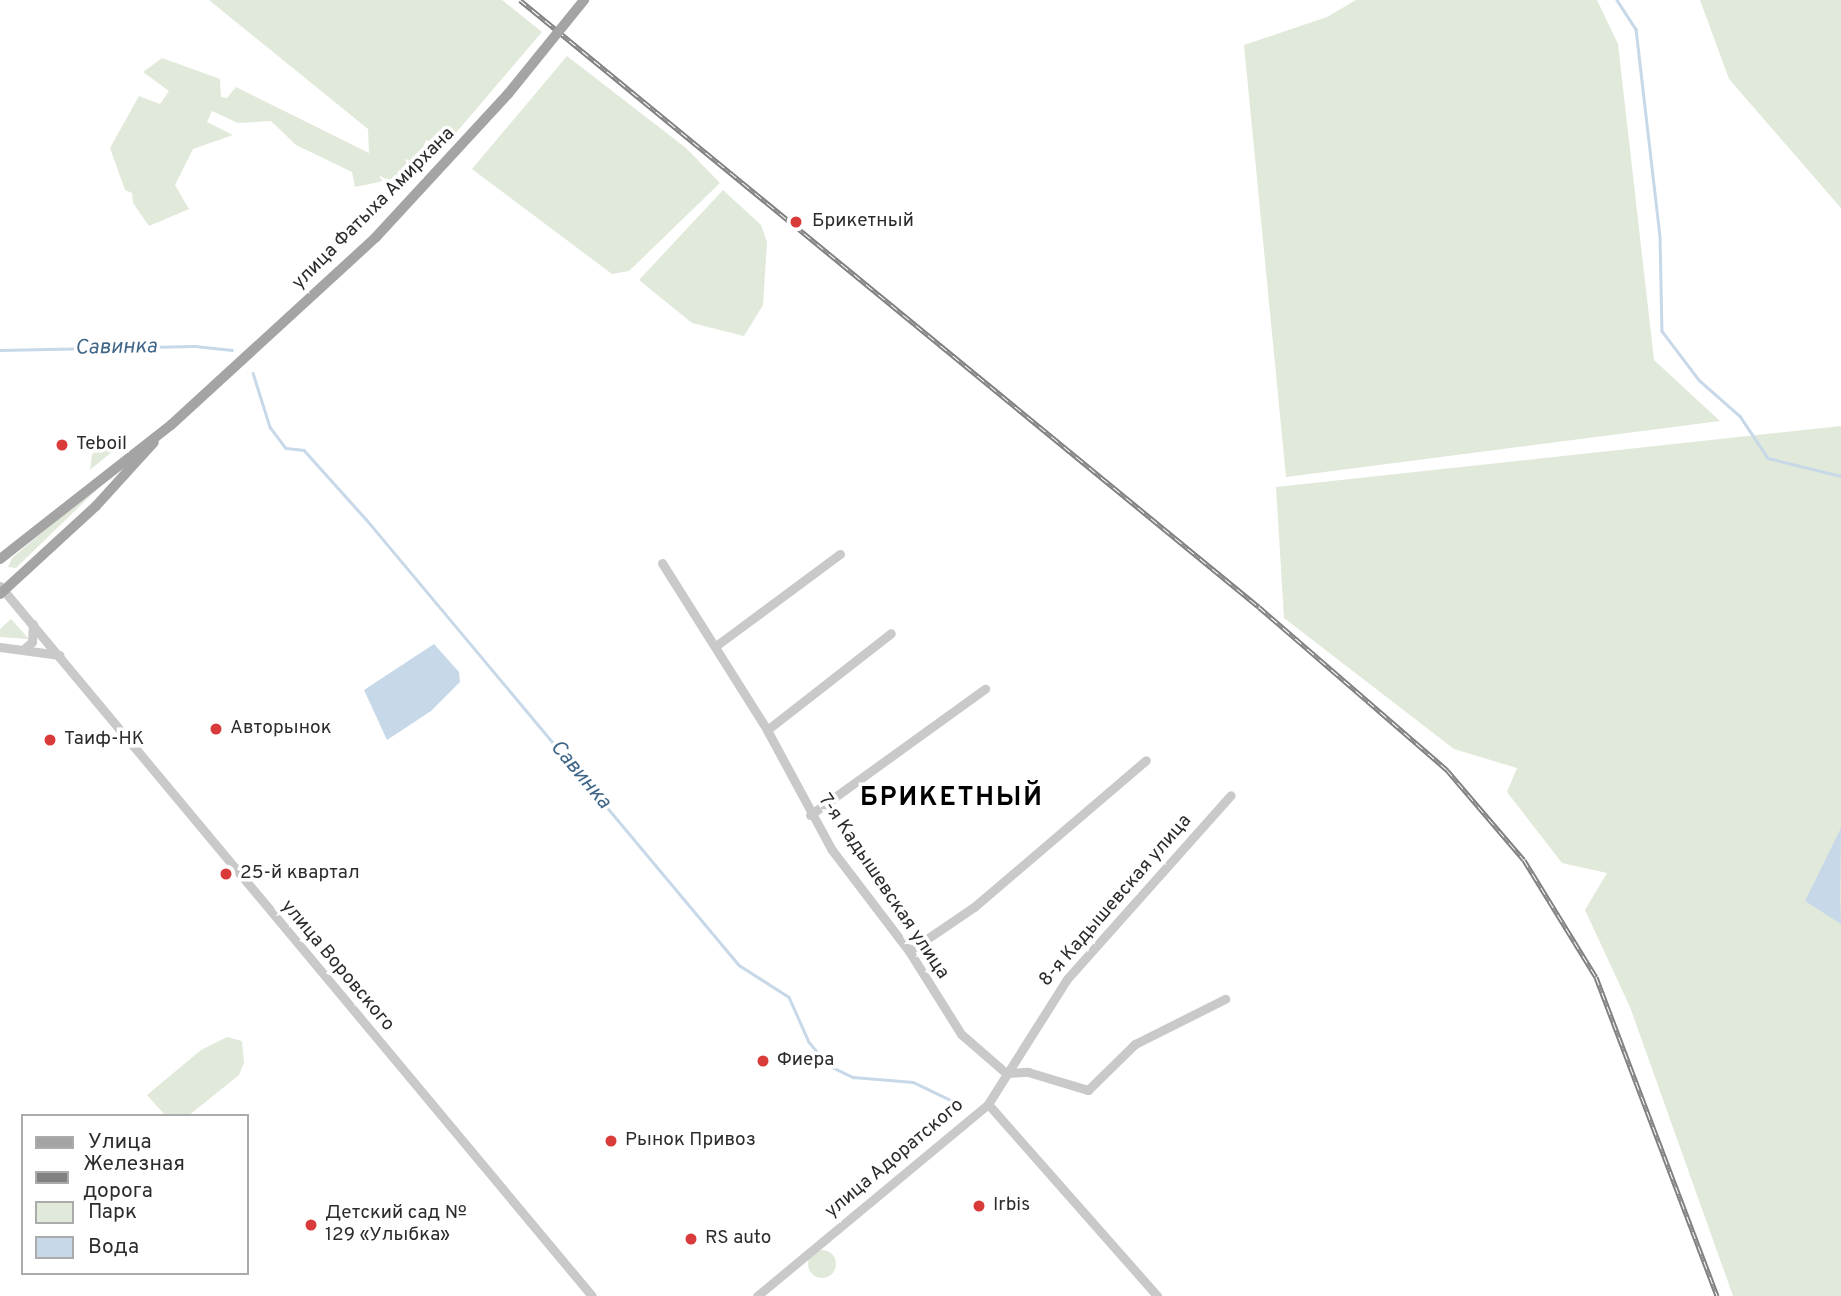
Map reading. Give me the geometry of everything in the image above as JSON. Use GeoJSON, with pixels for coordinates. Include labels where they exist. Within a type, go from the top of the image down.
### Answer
{"type":"FeatureCollection","features":[{"type":"Feature","properties":{"kind":"main road","name":"улица Фатыха Амирхана"},"geometry":{"type":"LineString","coordinates":[[0,559],[170,425],[376,237],[499,104],[584,0]]}},
{"type":"Feature","properties":{"kind":"main road","name":"улица Фатыха Амирхана"},"geometry":{"type":"LineString","coordinates":[[1,590],[96,506],[170,425]]}},
{"type":"Feature","properties":{"kind":"street"},"geometry":{"type":"LineString","coordinates":[[717,645],[840,554]]}},
{"type":"Feature","properties":{"kind":"street","name":"7-я Кадышевская улица"},"geometry":{"type":"LineString","coordinates":[[662,563],[717,645],[767,730],[810,815],[909,951],[961,1034],[1006,1073]]}},
{"type":"Feature","properties":{"kind":"street","name":"улица Воровского"},"geometry":{"type":"LineString","coordinates":[[1,590],[59,655],[592,1296]]}},
{"type":"Feature","properties":{"kind":"street"},"geometry":{"type":"LineString","coordinates":[[24,648],[32,642],[33,624]]}},
{"type":"Feature","properties":{"kind":"street"},"geometry":{"type":"LineString","coordinates":[[767,730],[891,633]]}},
{"type":"Feature","properties":{"kind":"street"},"geometry":{"type":"LineString","coordinates":[[0,646],[59,655]]}},
{"type":"Feature","properties":{"kind":"street"},"geometry":{"type":"LineString","coordinates":[[810,815],[985,689]]}},
{"type":"Feature","properties":{"kind":"street"},"geometry":{"type":"LineString","coordinates":[[909,951],[974,907],[1146,760]]}},
{"type":"Feature","properties":{"kind":"street","name":"8-я Кадышевская улица"},"geometry":{"type":"LineString","coordinates":[[988,1104],[1067,979],[1231,795]]}},
{"type":"Feature","properties":{"kind":"street"},"geometry":{"type":"LineString","coordinates":[[1006,1073],[1028,1072],[1088,1090],[1135,1044],[1225,999]]}},
{"type":"Feature","properties":{"kind":"street","name":"улица Адоратского"},"geometry":{"type":"LineString","coordinates":[[757,1296],[988,1104],[1157,1296]]}},
{"type":"Feature","properties":{"kind":"green space"},"geometry":{"type":"Polygon","coordinates":[[[209,0],[502,0],[542,32],[443,148],[426,140],[412,175],[355,187],[352,172],[296,145],[271,121],[238,123],[212,111],[207,122],[233,135],[193,149],[175,185],[189,209],[149,226],[133,203],[132,193],[125,190],[110,148],[139,96],[160,104],[169,91],[143,72],[162,58],[220,79],[221,97],[227,98],[236,87],[369,153],[368,129],[209,0]]]}},
{"type":"Feature","properties":{"kind":"green space"},"geometry":{"type":"Polygon","coordinates":[[[1356,0],[1597,0],[1618,44],[1654,360],[1720,421],[1286,477],[1244,45],[1327,17],[1356,0]]]}},
{"type":"Feature","properties":{"kind":"green space"},"geometry":{"type":"Polygon","coordinates":[[[1700,0],[1841,0],[1841,208],[1729,79],[1700,0]]]}},
{"type":"Feature","properties":{"kind":"green space"},"geometry":{"type":"Polygon","coordinates":[[[567,56],[686,148],[720,183],[629,271],[612,274],[472,169],[567,56]]]}},
{"type":"Feature","properties":{"kind":"green space"},"geometry":{"type":"Polygon","coordinates":[[[723,190],[761,225],[767,242],[763,305],[744,336],[692,323],[639,280],[723,190]]]}},
{"type":"Feature","properties":{"kind":"green space"},"geometry":{"type":"Polygon","coordinates":[[[1841,426],[1841,1296],[1733,1296],[1630,1007],[1585,910],[1607,873],[1562,863],[1507,792],[1517,768],[1454,749],[1284,618],[1276,487],[1841,426]]]}},
{"type":"Feature","properties":{"kind":"green space"},"geometry":{"type":"Polygon","coordinates":[[[103,448],[113,451],[90,470],[92,454],[103,448]]]}},
{"type":"Feature","properties":{"kind":"green space"},"geometry":{"type":"Polygon","coordinates":[[[118,469],[16,568],[8,567],[12,558],[118,469]]]}},
{"type":"Feature","properties":{"kind":"green space"},"geometry":{"type":"Polygon","coordinates":[[[11,619],[29,639],[0,637],[0,629],[11,619]]]}},
{"type":"Feature","properties":{"kind":"green space"},"geometry":{"type":"Polygon","coordinates":[[[227,1037],[242,1041],[244,1063],[239,1075],[190,1114],[164,1114],[147,1095],[201,1050],[227,1037]]]}},
{"type":"Feature","properties":{"kind":"green space"},"geometry":{"type":"Polygon","coordinates":[[[822,1250],[832,1254],[836,1264],[832,1274],[822,1278],[812,1274],[808,1264],[812,1254],[822,1250]]]}},
{"type":"Feature","properties":{"kind":"water"},"geometry":{"type":"Polygon","coordinates":[[[434,644],[459,672],[460,682],[431,711],[387,740],[364,690],[434,644]]]}},
{"type":"Feature","properties":{"kind":"water"},"geometry":{"type":"Polygon","coordinates":[[[1841,828],[1840,900],[1841,924],[1805,901],[1841,828]]]}},
{"type":"Feature","properties":{"kind":"waterway"},"geometry":{"type":"LineString","coordinates":[[1617,0],[1636,29],[1660,237],[1662,331],[1699,380],[1740,416],[1768,458],[1841,476]]}},
{"type":"Feature","properties":{"kind":"waterway","name":"Савинка"},"geometry":{"type":"LineString","coordinates":[[0,350],[195,346],[232,350]]}},
{"type":"Feature","properties":{"kind":"waterway","name":"Савинка"},"geometry":{"type":"LineString","coordinates":[[253,373],[270,427],[286,448],[304,450],[366,519],[739,965],[789,997],[809,1042],[828,1065],[853,1077],[913,1082],[961,1105]]}},
{"type":"Feature","properties":{"kind":"railway"},"geometry":{"type":"LineString","coordinates":[[520,0],[1259,607],[1447,770],[1524,860],[1596,977],[1717,1296]]}},
{"type":"Feature","properties":{"kind":"place","name":"Брикетный"},"geometry":{"type":"Point","coordinates":[796,222]}},
{"type":"Feature","properties":{"kind":"place","name":"Teboil"},"geometry":{"type":"Point","coordinates":[62,445]}},
{"type":"Feature","properties":{"kind":"place","name":"Авторынок"},"geometry":{"type":"Point","coordinates":[216,729]}},
{"type":"Feature","properties":{"kind":"place","name":"Таиф-НК"},"geometry":{"type":"Point","coordinates":[50,740]}},
{"type":"Feature","properties":{"kind":"place","name":"25-й квартал"},"geometry":{"type":"Point","coordinates":[226,874]}},
{"type":"Feature","properties":{"kind":"place","name":"Фиера"},"geometry":{"type":"Point","coordinates":[763,1061]}},
{"type":"Feature","properties":{"kind":"place","name":"Рынок Привоз"},"geometry":{"type":"Point","coordinates":[611,1141]}},
{"type":"Feature","properties":{"kind":"place","name":"Irbis"},"geometry":{"type":"Point","coordinates":[979,1206]}},
{"type":"Feature","properties":{"kind":"place","name":"Детский сад № 129 «Улыбка»"},"geometry":{"type":"Point","coordinates":[311,1225]}},
{"type":"Feature","properties":{"kind":"place","name":"RS auto"},"geometry":{"type":"Point","coordinates":[691,1239]}},
{"type":"Feature","properties":{"kind":"district","name":"БРИКЕТНЫЙ"},"geometry":{"type":"Point","coordinates":[952,799]}}]}
